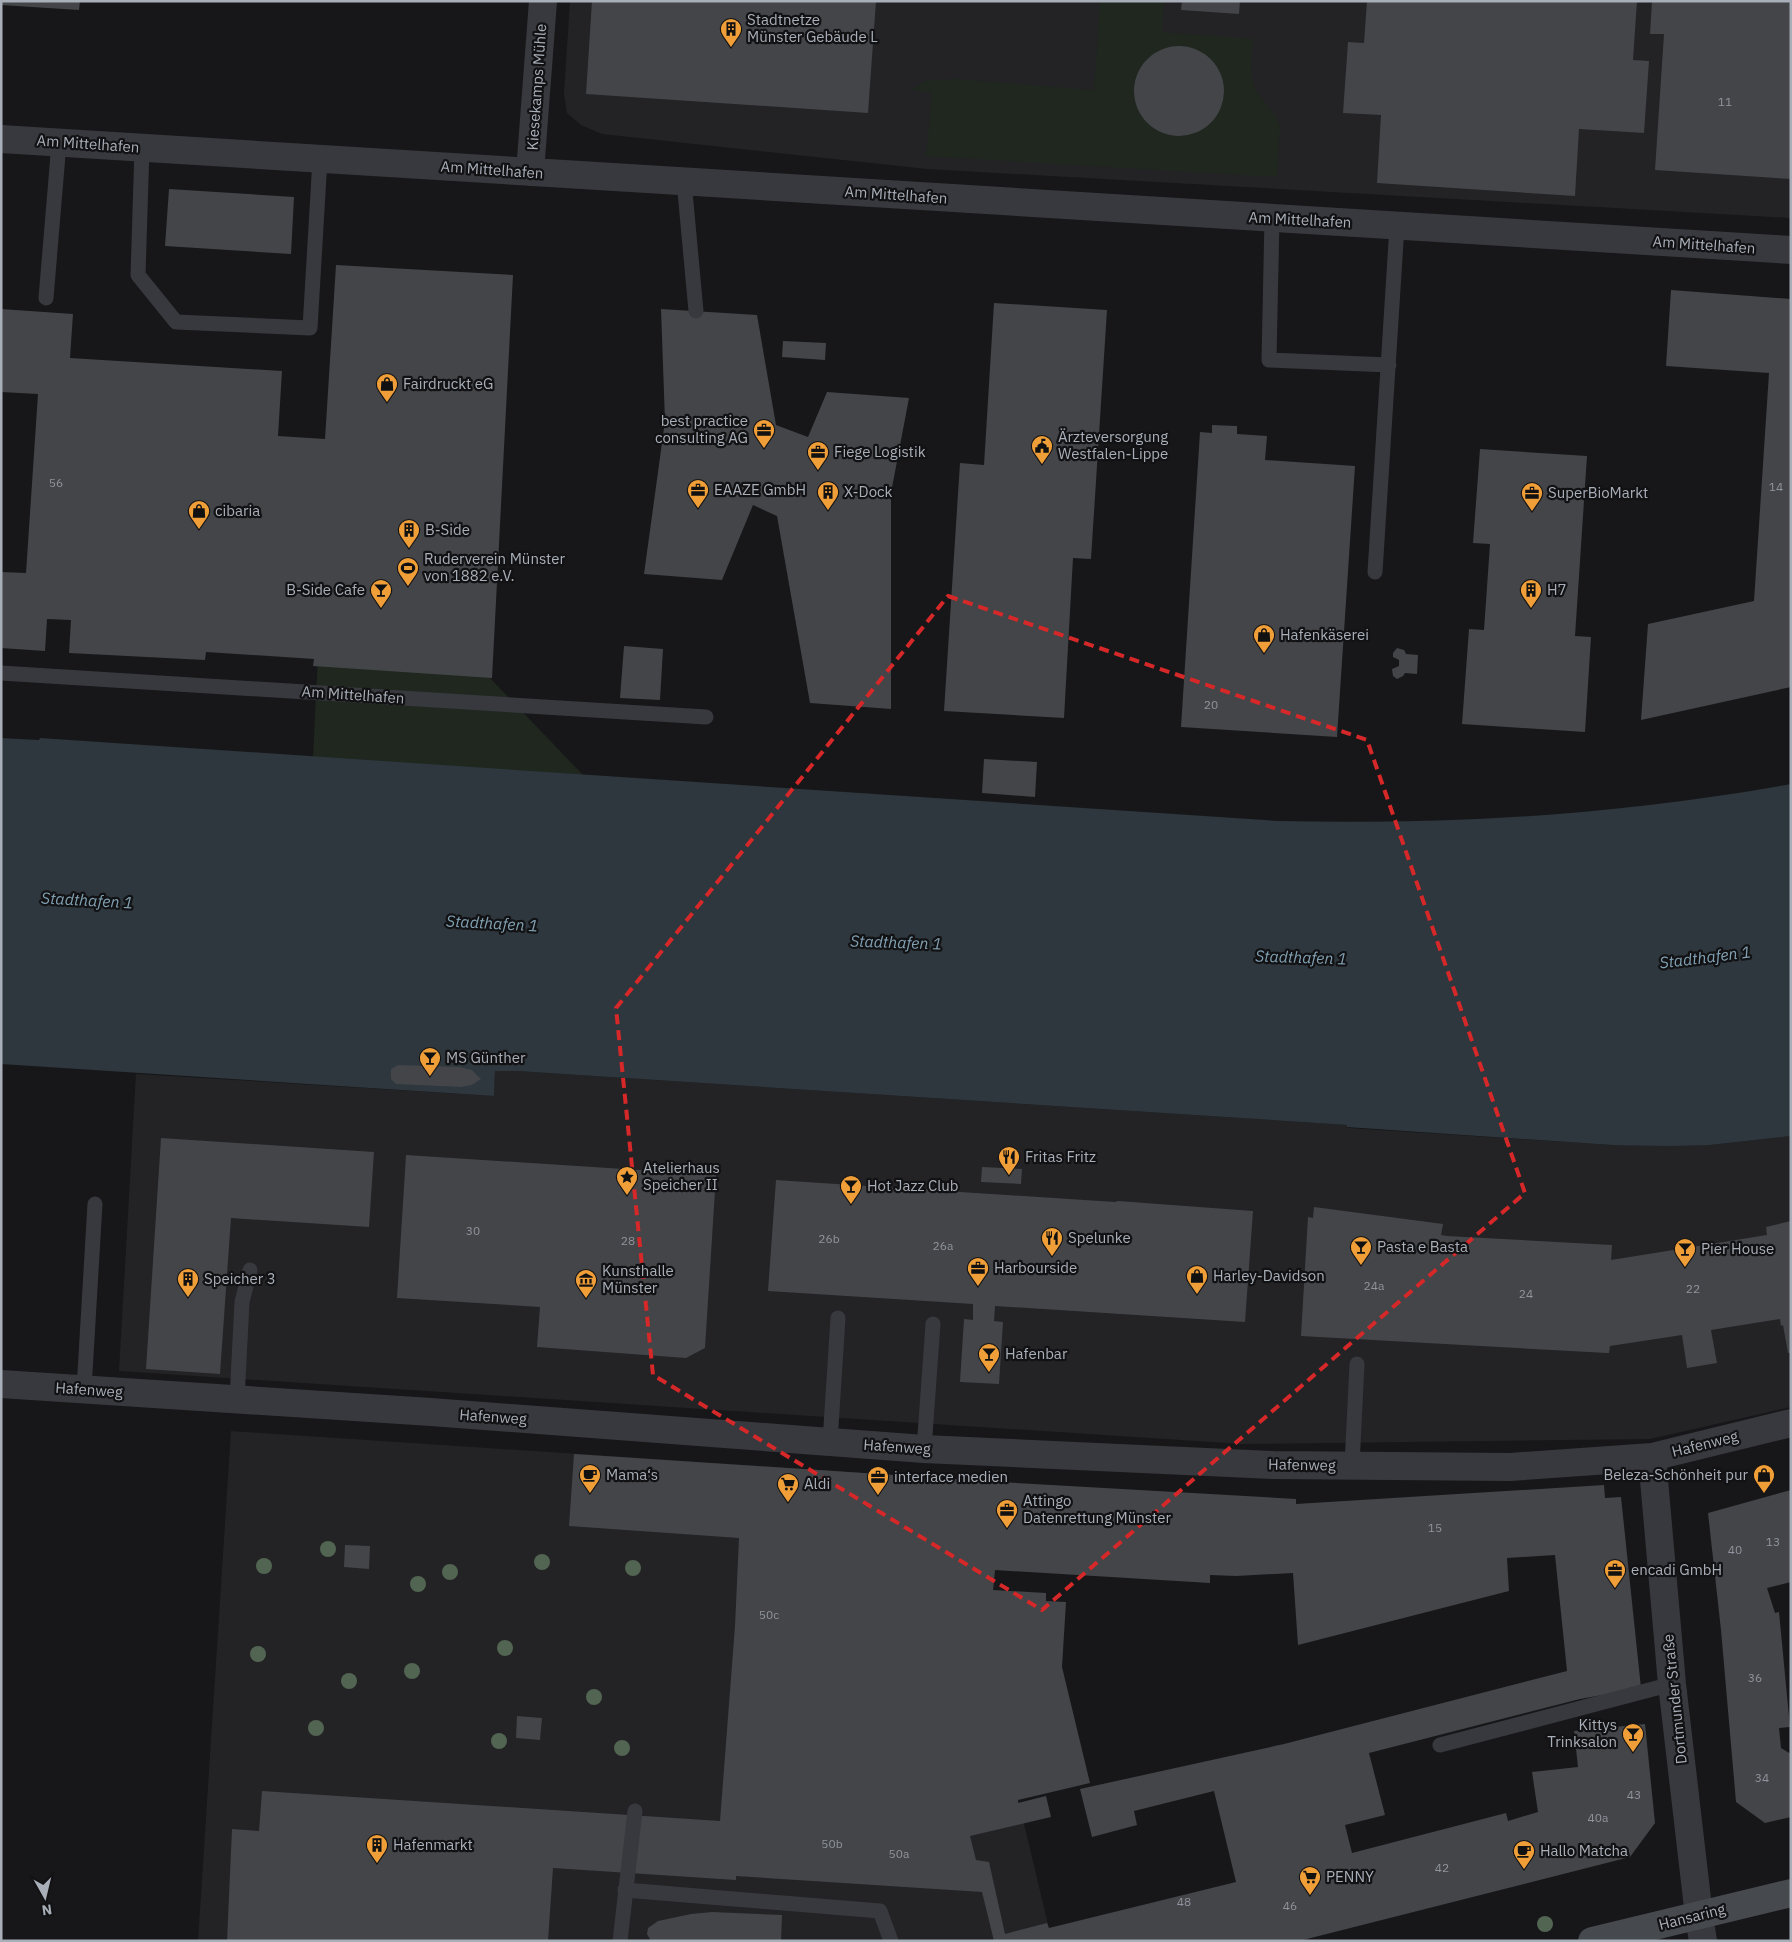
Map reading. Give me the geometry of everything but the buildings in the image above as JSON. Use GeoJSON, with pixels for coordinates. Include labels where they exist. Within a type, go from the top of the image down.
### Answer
{"type":"FeatureCollection","features":[{"type":"Feature","properties":{"kind":"main road","name":"Hansaring"},"geometry":{"type":"LineString","coordinates":[[1592,1941],[1701,1928],[1791,1893]]}},
{"type":"Feature","properties":{"kind":"street","name":"Kiesekamps Mühle"},"geometry":{"type":"LineString","coordinates":[[530,172],[543,1]]}},
{"type":"Feature","properties":{"kind":"street","name":"Am Mittelhafen"},"geometry":{"type":"LineString","coordinates":[[1,139],[1791,250]]}},
{"type":"Feature","properties":{"kind":"street","name":"Hafenweg"},"geometry":{"type":"LineString","coordinates":[[1,1384],[237,1399],[924,1449],[1273,1465],[1510,1467],[1652,1457],[1791,1423]]}},
{"type":"Feature","properties":{"kind":"street","name":"Dortmunder Straße"},"geometry":{"type":"LineString","coordinates":[[1652,1457],[1672,1684],[1701,1928]]}},
{"type":"Feature","properties":{"kind":"lane"},"geometry":{"type":"LineString","coordinates":[[46,298],[59,143]]}},
{"type":"Feature","properties":{"kind":"lane"},"geometry":{"type":"LineString","coordinates":[[142,148],[138,275],[176,322],[310,328],[320,159]]}},
{"type":"Feature","properties":{"kind":"lane"},"geometry":{"type":"LineString","coordinates":[[684,182],[696,311]]}},
{"type":"Feature","properties":{"kind":"lane"},"geometry":{"type":"LineString","coordinates":[[1272,218],[1270,360],[1389,365]]}},
{"type":"Feature","properties":{"kind":"lane"},"geometry":{"type":"LineString","coordinates":[[1375,572],[1397,226]]}},
{"type":"Feature","properties":{"kind":"lane","name":"Am Mittelhafen"},"geometry":{"type":"LineString","coordinates":[[1,672],[706,717]]}},
{"type":"Feature","properties":{"kind":"lane"},"geometry":{"type":"LineString","coordinates":[[84,1389],[95,1204]]}},
{"type":"Feature","properties":{"kind":"lane"},"geometry":{"type":"LineString","coordinates":[[237,1399],[242,1302],[250,1270]]}},
{"type":"Feature","properties":{"kind":"lane"},"geometry":{"type":"LineString","coordinates":[[830,1442],[838,1318]]}},
{"type":"Feature","properties":{"kind":"lane"},"geometry":{"type":"LineString","coordinates":[[924,1449],[934,1324]]}},
{"type":"Feature","properties":{"kind":"lane"},"geometry":{"type":"LineString","coordinates":[[1352,1465],[1357,1364]]}},
{"type":"Feature","properties":{"kind":"lane"},"geometry":{"type":"LineString","coordinates":[[1440,1745],[1672,1684]]}},
{"type":"Feature","properties":{"kind":"lane"},"geometry":{"type":"LineString","coordinates":[[620,1941],[635,1811]]}},
{"type":"Feature","properties":{"kind":"lane"},"geometry":{"type":"LineString","coordinates":[[625,1890],[880,1911],[892,1941]]}},
{"type":"Feature","properties":{"kind":"highlighted area"},"geometry":{"type":"Polygon","coordinates":[[[948,596],[1367,740],[1525,1193],[1042,1610],[653,1375],[616,1008],[948,596]]]}},
{"type":"Feature","properties":{"kind":"shaded area"},"geometry":{"type":"Polygon","coordinates":[[[570,1],[1791,1],[1791,218],[927,169],[602,134],[581,125],[567,113],[564,94],[570,1]]]}},
{"type":"Feature","properties":{"kind":"shaded area"},"geometry":{"type":"Polygon","coordinates":[[[1100,1],[1164,1],[1162,32],[1253,39],[1252,81],[1280,126],[1277,177],[926,156],[932,93],[911,90],[925,81],[954,79],[1094,90],[1100,1]]]}},
{"type":"Feature","properties":{"kind":"shaded area","name":"Ruderverein Münster von 1882 e.V."},"geometry":{"type":"Polygon","coordinates":[[[326,488],[490,678],[584,776],[313,757],[326,488]]]}},
{"type":"Feature","properties":{"kind":"shaded area"},"geometry":{"type":"Polygon","coordinates":[[[495,1071],[1348,1125],[1348,1128],[1612,1145],[1710,1145],[1791,1136],[1791,1407],[1650,1439],[1242,1444],[119,1371],[136,1074],[494,1096],[495,1071]]]}},
{"type":"Feature","properties":{"kind":"shaded area","name":"Hafenmarkt"},"geometry":{"type":"Polygon","coordinates":[[[231,1431],[1000,1482],[988,1673],[1052,1941],[198,1941],[231,1431]]]}},
{"type":"Feature","properties":{"kind":"water","name":"Stadthafen 1"},"geometry":{"type":"Polygon","coordinates":[[[1,738],[39,740],[40,738],[1278,821],[1407,821],[1535,816],[1727,795],[1791,784],[1791,1136],[1710,1145],[1612,1145],[1347,1127],[1347,1125],[517,1071],[495,1071],[494,1096],[1,1064],[1,738]]]}},
{"type":"Feature","properties":{"kind":"place","name":"Stadtnetze Münster Gebäude L"},"geometry":{"type":"Point","coordinates":[731,48]}},
{"type":"Feature","properties":{"kind":"place","name":"Fairdruckt eG"},"geometry":{"type":"Point","coordinates":[387,403]}},
{"type":"Feature","properties":{"kind":"place","name":"best practice consulting AG"},"geometry":{"type":"Point","coordinates":[764,449]}},
{"type":"Feature","properties":{"kind":"place","name":"Ärzteversorgung Westfalen-Lippe"},"geometry":{"type":"Point","coordinates":[1042,465]}},
{"type":"Feature","properties":{"kind":"place","name":"Fiege Logistik"},"geometry":{"type":"Point","coordinates":[818,471]}},
{"type":"Feature","properties":{"kind":"place","name":"EAAZE GmbH"},"geometry":{"type":"Point","coordinates":[698,509]}},
{"type":"Feature","properties":{"kind":"place","name":"X-Dock"},"geometry":{"type":"Point","coordinates":[828,511]}},
{"type":"Feature","properties":{"kind":"place","name":"SuperBioMarkt"},"geometry":{"type":"Point","coordinates":[1532,512]}},
{"type":"Feature","properties":{"kind":"place","name":"cibaria"},"geometry":{"type":"Point","coordinates":[199,530]}},
{"type":"Feature","properties":{"kind":"place","name":"B-Side"},"geometry":{"type":"Point","coordinates":[409,549]}},
{"type":"Feature","properties":{"kind":"place","name":"Ruderverein Münster von 1882 e.V."},"geometry":{"type":"Point","coordinates":[408,587]}},
{"type":"Feature","properties":{"kind":"place","name":"B-Side Cafe"},"geometry":{"type":"Point","coordinates":[381,609]}},
{"type":"Feature","properties":{"kind":"place","name":"H7"},"geometry":{"type":"Point","coordinates":[1531,609]}},
{"type":"Feature","properties":{"kind":"place","name":"Hafenkäserei"},"geometry":{"type":"Point","coordinates":[1264,654]}},
{"type":"Feature","properties":{"kind":"place","name":"MS Günther"},"geometry":{"type":"Point","coordinates":[430,1077]}},
{"type":"Feature","properties":{"kind":"place","name":"Fritas Fritz"},"geometry":{"type":"Point","coordinates":[1009,1176]}},
{"type":"Feature","properties":{"kind":"place","name":"Atelierhaus Speicher II"},"geometry":{"type":"Point","coordinates":[627,1196]}},
{"type":"Feature","properties":{"kind":"place","name":"Hot Jazz Club"},"geometry":{"type":"Point","coordinates":[851,1205]}},
{"type":"Feature","properties":{"kind":"place","name":"Spelunke"},"geometry":{"type":"Point","coordinates":[1052,1257]}},
{"type":"Feature","properties":{"kind":"place","name":"Pasta e Basta"},"geometry":{"type":"Point","coordinates":[1361,1266]}},
{"type":"Feature","properties":{"kind":"place","name":"Pier House"},"geometry":{"type":"Point","coordinates":[1685,1268]}},
{"type":"Feature","properties":{"kind":"place","name":"Harbourside"},"geometry":{"type":"Point","coordinates":[978,1287]}},
{"type":"Feature","properties":{"kind":"place","name":"Harley-Davidson"},"geometry":{"type":"Point","coordinates":[1197,1295]}},
{"type":"Feature","properties":{"kind":"place","name":"Speicher 3"},"geometry":{"type":"Point","coordinates":[188,1298]}},
{"type":"Feature","properties":{"kind":"place","name":"Kunsthalle Münster"},"geometry":{"type":"Point","coordinates":[586,1299]}},
{"type":"Feature","properties":{"kind":"place","name":"Hafenbar"},"geometry":{"type":"Point","coordinates":[989,1373]}},
{"type":"Feature","properties":{"kind":"place","name":"Mama‘s"},"geometry":{"type":"Point","coordinates":[590,1494]}},
{"type":"Feature","properties":{"kind":"place","name":"Beleza-Schönheit pur"},"geometry":{"type":"Point","coordinates":[1764,1494]}},
{"type":"Feature","properties":{"kind":"place","name":"interface medien"},"geometry":{"type":"Point","coordinates":[878,1496]}},
{"type":"Feature","properties":{"kind":"place","name":"Aldi"},"geometry":{"type":"Point","coordinates":[788,1503]}},
{"type":"Feature","properties":{"kind":"place","name":"Attingo Datenrettung Münster"},"geometry":{"type":"Point","coordinates":[1007,1529]}},
{"type":"Feature","properties":{"kind":"place","name":"encadi GmbH"},"geometry":{"type":"Point","coordinates":[1615,1589]}},
{"type":"Feature","properties":{"kind":"place","name":"Kittys Trinksalon"},"geometry":{"type":"Point","coordinates":[1633,1753]}},
{"type":"Feature","properties":{"kind":"place","name":"Hafenmarkt"},"geometry":{"type":"Point","coordinates":[377,1864]}},
{"type":"Feature","properties":{"kind":"place","name":"Hallo Matcha"},"geometry":{"type":"Point","coordinates":[1524,1870]}},
{"type":"Feature","properties":{"kind":"place","name":"PENNY"},"geometry":{"type":"Point","coordinates":[1310,1896]}}]}
